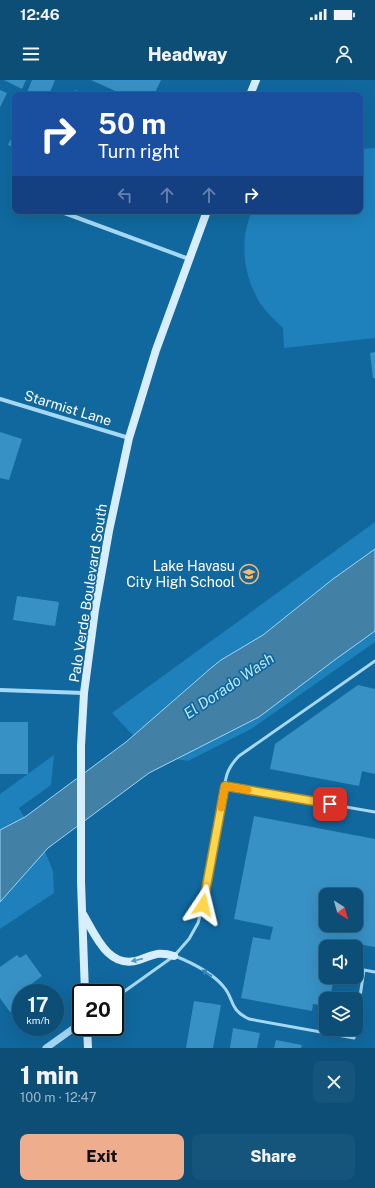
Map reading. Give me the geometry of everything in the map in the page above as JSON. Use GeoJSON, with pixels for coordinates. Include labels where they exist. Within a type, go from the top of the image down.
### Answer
{"type":"FeatureCollection","features":[{"type":"Feature","properties":{"kind":"main road"},"geometry":{"type":"LineString","coordinates":[[251,92],[256,80]]}},
{"type":"Feature","properties":{"kind":"main road","name":"Palo Verde Boulevard South"},"geometry":{"type":"LineString","coordinates":[[86,984],[82,914],[81,746],[84,693],[100,583],[109,531],[129,438],[156,350],[206,214]]}},
{"type":"Feature","properties":{"kind":"main road"},"geometry":{"type":"LineString","coordinates":[[82,914],[104,949],[113,958],[131,962],[158,953],[174,956]]}},
{"type":"Feature","properties":{"kind":"main road"},"geometry":{"type":"LineString","coordinates":[[87,1036],[88,1048]]}},
{"type":"Feature","properties":{"kind":"street"},"geometry":{"type":"LineString","coordinates":[[68,214],[189,259]]}},
{"type":"Feature","properties":{"kind":"street","name":"Starmist Lane"},"geometry":{"type":"LineString","coordinates":[[0,399],[129,438]]}},
{"type":"Feature","properties":{"kind":"street"},"geometry":{"type":"LineString","coordinates":[[0,690],[84,693]]}},
{"type":"Feature","properties":{"kind":"street"},"geometry":{"type":"LineString","coordinates":[[46,1048],[72,1029]]}},
{"type":"Feature","properties":{"kind":"lane"},"geometry":{"type":"LineString","coordinates":[[124,992],[174,956],[189,939],[198,923],[203,905],[228,770],[233,762],[239,756],[375,661]]}},
{"type":"Feature","properties":{"kind":"lane"},"geometry":{"type":"LineString","coordinates":[[225,786],[375,812]]}},
{"type":"Feature","properties":{"kind":"lane"},"geometry":{"type":"LineString","coordinates":[[174,956],[192,963],[217,980],[226,990],[233,1007],[239,1013],[252,1019],[319,1031]]}},
{"type":"Feature","properties":{"kind":"lane"},"geometry":{"type":"LineString","coordinates":[[361,992],[364,970],[375,972]]}},
{"type":"Feature","properties":{"kind":"lane"},"geometry":{"type":"LineString","coordinates":[[343,1036],[354,1038],[354,1036]]}},
{"type":"Feature","properties":{"kind":"shaded area"},"geometry":{"type":"Polygon","coordinates":[[[375,148],[375,338],[284,348],[283,328],[260,303],[254,292],[247,269],[244,246],[245,234],[251,214],[363,214],[363,149],[375,148]]]}},
{"type":"Feature","properties":{"kind":"shaded area"},"geometry":{"type":"Polygon","coordinates":[[[375,522],[375,642],[251,729],[188,761],[176,759],[156,760],[112,713],[375,522]]]}},
{"type":"Feature","properties":{"kind":"shaded area"},"geometry":{"type":"Polygon","coordinates":[[[54,755],[51,785],[19,808],[46,854],[53,871],[54,893],[0,929],[0,794],[54,755]]]}},
{"type":"Feature","properties":{"kind":"water","name":"El Dorado Wash"},"geometry":{"type":"Polygon","coordinates":[[[375,549],[375,631],[259,717],[149,773],[48,848],[0,902],[0,830],[25,817],[126,742],[221,660],[263,635],[333,579],[375,549]]]}},
{"type":"Feature","properties":{"kind":"building"},"geometry":{"type":"Polygon","coordinates":[[[4,80],[26,80],[22,89],[4,80]]]}},
{"type":"Feature","properties":{"kind":"building"},"geometry":{"type":"Polygon","coordinates":[[[32,80],[55,80],[50,92],[27,92],[32,80]]]}},
{"type":"Feature","properties":{"kind":"building"},"geometry":{"type":"Polygon","coordinates":[[[91,80],[161,80],[155,92],[117,92],[91,80]]]}},
{"type":"Feature","properties":{"kind":"building"},"geometry":{"type":"Polygon","coordinates":[[[0,90],[7,93],[0,107],[0,90]]]}},
{"type":"Feature","properties":{"kind":"building"},"geometry":{"type":"Polygon","coordinates":[[[12,137],[12,147],[8,145],[12,137]]]}},
{"type":"Feature","properties":{"kind":"building"},"geometry":{"type":"Polygon","coordinates":[[[375,352],[375,378],[373,378],[370,353],[375,352]]]}},
{"type":"Feature","properties":{"kind":"building"},"geometry":{"type":"Polygon","coordinates":[[[0,432],[22,439],[9,480],[0,478],[0,432]]]}},
{"type":"Feature","properties":{"kind":"building"},"geometry":{"type":"Polygon","coordinates":[[[17,596],[59,602],[55,626],[13,620],[17,596]]]}},
{"type":"Feature","properties":{"kind":"building"},"geometry":{"type":"Polygon","coordinates":[[[358,685],[375,689],[375,774],[362,771],[359,786],[270,769],[275,744],[358,685]]]}},
{"type":"Feature","properties":{"kind":"building"},"geometry":{"type":"Polygon","coordinates":[[[0,722],[28,722],[28,774],[0,774],[0,722]]]}},
{"type":"Feature","properties":{"kind":"building"},"geometry":{"type":"Polygon","coordinates":[[[254,816],[375,839],[375,947],[363,945],[363,940],[319,940],[319,984],[333,984],[331,992],[319,992],[319,1005],[313,1004],[312,1011],[241,998],[253,937],[270,940],[273,927],[234,919],[254,816]]]}},
{"type":"Feature","properties":{"kind":"building"},"geometry":{"type":"Polygon","coordinates":[[[26,954],[42,976],[32,984],[12,984],[12,1010],[10,1012],[0,998],[0,967],[17,955],[20,958],[26,954]]]}},
{"type":"Feature","properties":{"kind":"building"},"geometry":{"type":"Polygon","coordinates":[[[194,1001],[221,1005],[213,1048],[186,1048],[194,1001]]]}},
{"type":"Feature","properties":{"kind":"building"},"geometry":{"type":"Polygon","coordinates":[[[233,1028],[260,1033],[257,1048],[230,1048],[233,1028]]]}},
{"type":"Feature","properties":{"kind":"building"},"geometry":{"type":"Polygon","coordinates":[[[276,1040],[302,1045],[301,1048],[274,1048],[276,1040]]]}},
{"type":"Feature","properties":{"kind":"slow traffic"},"geometry":{"type":"LineString","coordinates":[[221,808],[225,786],[248,790]]}},
{"type":"Feature","properties":{"kind":"place","name":"Lake Havasu City High School"},"geometry":{"type":"Point","coordinates":[249,574]}},
{"type":"Feature","properties":{"kind":"route"},"geometry":{"type":"LineString","coordinates":[[203,905],[225,786],[330,804]]}}]}
